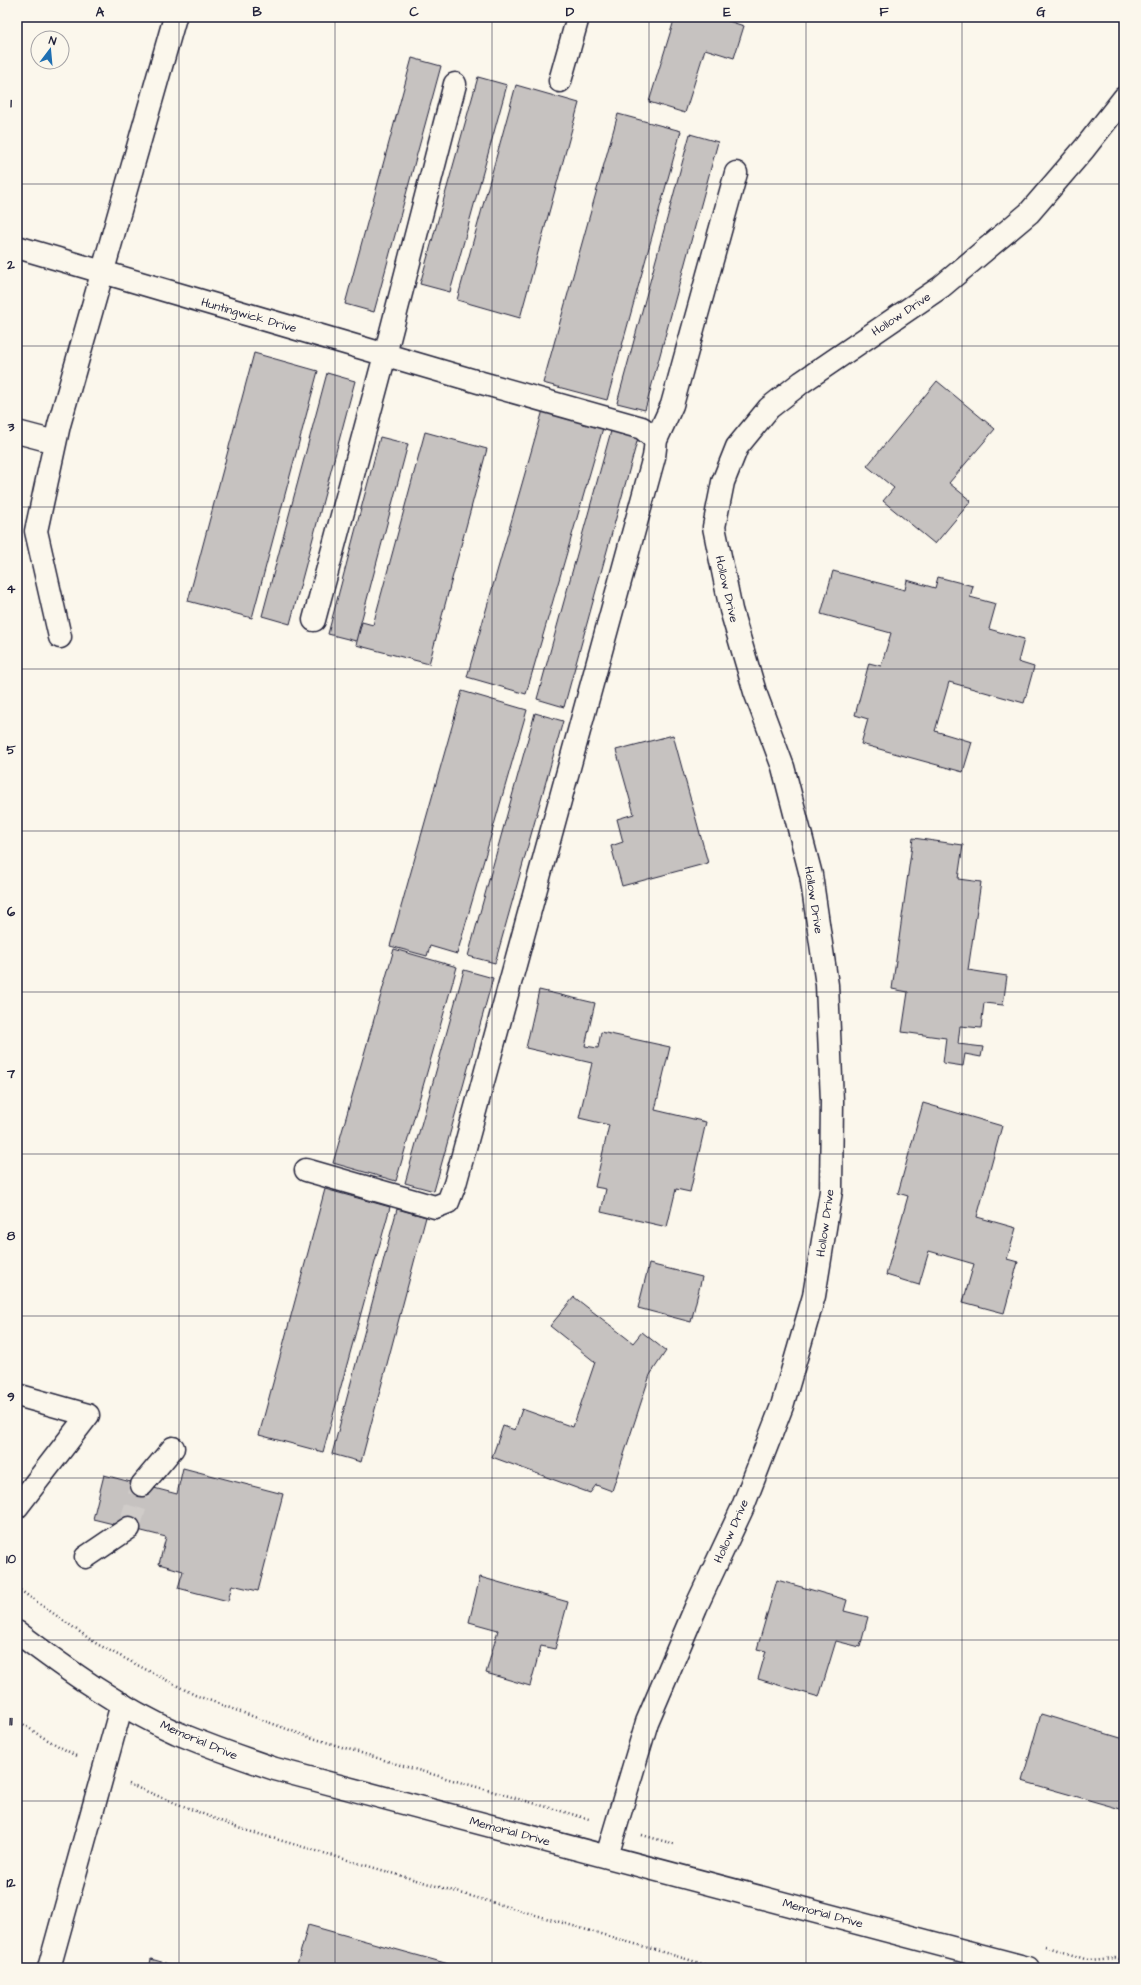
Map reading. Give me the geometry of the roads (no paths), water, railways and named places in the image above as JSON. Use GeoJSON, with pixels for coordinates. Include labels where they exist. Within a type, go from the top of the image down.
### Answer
{"type":"FeatureCollection","features":[{"type":"Feature","properties":{"kind":"street"},"geometry":{"type":"LineString","coordinates":[[60,638],[36,531],[55,442],[104,273],[175,17]]}},
{"type":"Feature","properties":{"kind":"street"},"geometry":{"type":"LineString","coordinates":[[560,81],[578,17]]}},
{"type":"Feature","properties":{"kind":"street"},"geometry":{"type":"LineString","coordinates":[[314,620],[385,355],[455,84]]}},
{"type":"Feature","properties":{"kind":"street","name":"Hollow Drive"},"geometry":{"type":"LineString","coordinates":[[607,1856],[647,1722],[696,1607],[742,1509],[782,1406],[814,1296],[831,1191],[832,1101],[827,984],[812,876],[783,767],[755,692],[730,610],[714,527],[723,482],[737,447],[769,408],[802,382],[941,288],[1029,213],[1084,149],[1124,98]]}},
{"type":"Feature","properties":{"kind":"street"},"geometry":{"type":"LineString","coordinates":[[306,1170],[435,1207],[448,1202],[455,1184],[654,457],[656,440],[672,405],[736,173]]}},
{"type":"Feature","properties":{"kind":"street","name":"Huntingwick Drive"},"geometry":{"type":"LineString","coordinates":[[17,247],[385,355],[642,428],[656,440]]}},
{"type":"Feature","properties":{"kind":"street"},"geometry":{"type":"LineString","coordinates":[[17,432],[55,442]]}},
{"type":"Feature","properties":{"kind":"street"},"geometry":{"type":"LineString","coordinates":[[17,1395],[88,1416],[17,1507]]}},
{"type":"Feature","properties":{"kind":"street"},"geometry":{"type":"LineString","coordinates":[[142,1485],[173,1448]]}},
{"type":"Feature","properties":{"kind":"street"},"geometry":{"type":"LineString","coordinates":[[86,1557],[128,1528]]}},
{"type":"Feature","properties":{"kind":"street","name":"Memorial Drive"},"geometry":{"type":"LineString","coordinates":[[17,1632],[50,1657],[122,1704],[176,1732],[233,1755],[275,1768],[1028,1968]]}},
{"type":"Feature","properties":{"kind":"street"},"geometry":{"type":"LineString","coordinates":[[49,1968],[122,1704]]}},
{"type":"Feature","properties":{"kind":"tunnel"},"geometry":{"type":"LineString","coordinates":[[129,1528],[142,1485]]}}]}
